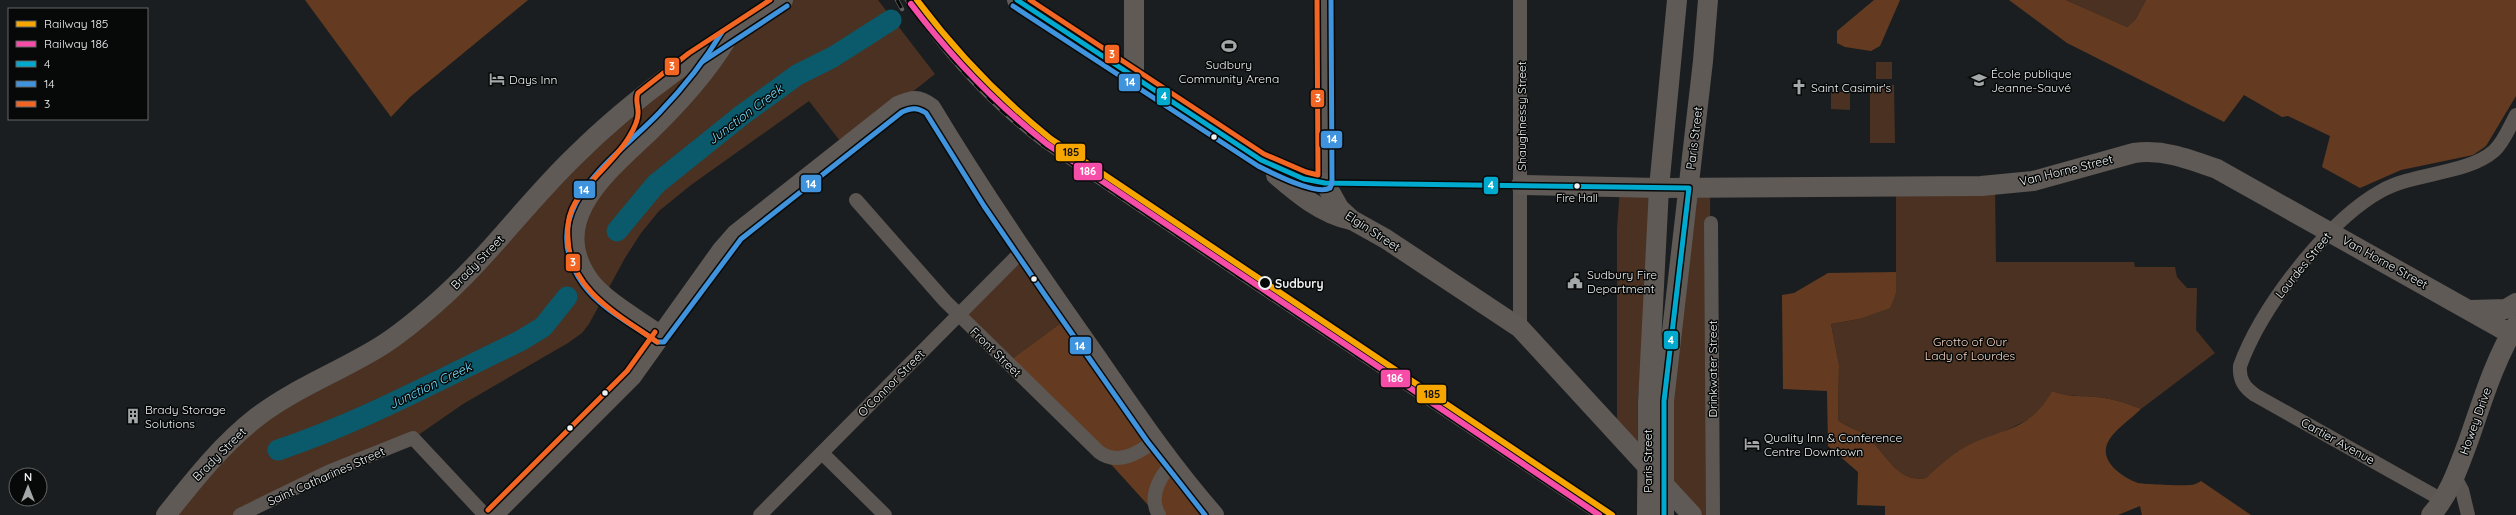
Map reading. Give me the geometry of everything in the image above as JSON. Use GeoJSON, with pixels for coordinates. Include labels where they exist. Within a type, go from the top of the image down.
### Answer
{"type":"FeatureCollection","features":[{"type":"Feature","properties":{"kind":"main road","name":"Brady Street"},"geometry":{"type":"LineString","coordinates":[[166,515],[214,456],[258,417],[301,390],[381,346],[435,304],[490,250],[574,156],[643,98],[728,36],[783,0]]}},
{"type":"Feature","properties":{"kind":"main road"},"geometry":{"type":"LineString","coordinates":[[1016,0],[1261,160],[1304,179],[1326,183]]}},
{"type":"Feature","properties":{"kind":"main road"},"geometry":{"type":"LineString","coordinates":[[1134,0],[1134,76]]}},
{"type":"Feature","properties":{"kind":"main road","name":"Paris Street"},"geometry":{"type":"LineString","coordinates":[[1647,515],[1656,402],[1659,188],[1677,0]]}},
{"type":"Feature","properties":{"kind":"main road","name":"Paris Street"},"geometry":{"type":"LineString","coordinates":[[1664,515],[1656,402],[1688,188],[1708,0]]}},
{"type":"Feature","properties":{"kind":"main road"},"geometry":{"type":"LineString","coordinates":[[661,336],[600,292],[582,269],[576,250],[576,220],[588,195],[631,146],[651,131],[680,100],[711,64],[728,36]]}},
{"type":"Feature","properties":{"kind":"main road"},"geometry":{"type":"LineString","coordinates":[[631,146],[644,121],[643,98]]}},
{"type":"Feature","properties":{"kind":"main road"},"geometry":{"type":"LineString","coordinates":[[493,515],[632,376],[722,250],[736,234],[830,158],[898,106],[909,101],[919,100],[930,108],[1022,252],[1155,441],[1214,515]]}},
{"type":"Feature","properties":{"kind":"main road","name":"Van Horne Street"},"geometry":{"type":"LineString","coordinates":[[1521,185],[1688,188],[1930,187],[2012,184],[2047,178],[2147,151],[2177,154],[2217,169],[2469,310],[2514,332]]}},
{"type":"Feature","properties":{"kind":"main road"},"geometry":{"type":"LineString","coordinates":[[1261,160],[1276,176],[1314,204],[1340,218],[1352,220]]}},
{"type":"Feature","properties":{"kind":"main road","name":"Elgin Street"},"geometry":{"type":"LineString","coordinates":[[1326,183],[1340,208],[1352,220],[1386,239],[1520,328],[1692,515]]}},
{"type":"Feature","properties":{"kind":"main road"},"geometry":{"type":"LineString","coordinates":[[2469,310],[2506,309],[2516,303]]}},
{"type":"Feature","properties":{"kind":"main road","name":"Howey Drive"},"geometry":{"type":"LineString","coordinates":[[2431,515],[2444,500],[2455,477],[2494,371],[2514,332]]}},
{"type":"Feature","properties":{"kind":"street"},"geometry":{"type":"LineString","coordinates":[[1324,0],[1326,183]]}},
{"type":"Feature","properties":{"kind":"street","name":"Shaughnessy Street"},"geometry":{"type":"LineString","coordinates":[[1520,0],[1520,328]]}},
{"type":"Feature","properties":{"kind":"street","name":"Lourdes Street"},"geometry":{"type":"LineString","coordinates":[[2239,374],[2244,354],[2267,311],[2330,231],[2359,205],[2382,191],[2413,178],[2465,165],[2483,158],[2501,143],[2516,115]]}},
{"type":"Feature","properties":{"kind":"street","name":"Front Street"},"geometry":{"type":"LineString","coordinates":[[856,200],[960,315],[1107,458],[1122,458],[1137,452],[1155,441]]}},
{"type":"Feature","properties":{"kind":"street","name":"Drinkwater Street"},"geometry":{"type":"LineString","coordinates":[[1711,222],[1713,515]]}},
{"type":"Feature","properties":{"kind":"street","name":"O'Connor Street"},"geometry":{"type":"LineString","coordinates":[[760,515],[1022,252]]}},
{"type":"Feature","properties":{"kind":"street","name":"Cartier Avenue"},"geometry":{"type":"LineString","coordinates":[[2239,374],[2244,387],[2255,395],[2444,500]]}},
{"type":"Feature","properties":{"kind":"street","name":"Saint Catharines Street"},"geometry":{"type":"LineString","coordinates":[[240,515],[328,472],[413,438],[485,515]]}},
{"type":"Feature","properties":{"kind":"street"},"geometry":{"type":"LineString","coordinates":[[822,454],[885,515]]}},
{"type":"Feature","properties":{"kind":"street"},"geometry":{"type":"LineString","coordinates":[[1159,515],[1156,510],[1157,485],[1172,463]]}},
{"type":"Feature","properties":{"kind":"street"},"geometry":{"type":"LineString","coordinates":[[2455,477],[2462,490],[2468,515]]}},
{"type":"Feature","properties":{"kind":"green space"},"geometry":{"type":"Polygon","coordinates":[[[781,0],[878,0],[935,74],[844,146],[809,101],[691,185],[659,211],[641,233],[625,258],[589,324],[582,333],[568,343],[463,404],[414,438],[241,515],[164,515],[213,455],[380,346],[548,183],[781,0]]]}},
{"type":"Feature","properties":{"kind":"green space"},"geometry":{"type":"Polygon","coordinates":[[[2066,0],[2146,0],[2135,20],[2127,27],[2066,0]]]}},
{"type":"Feature","properties":{"kind":"green space"},"geometry":{"type":"Polygon","coordinates":[[[1876,62],[1892,62],[1892,79],[1876,79],[1876,62]]]}},
{"type":"Feature","properties":{"kind":"green space"},"geometry":{"type":"Polygon","coordinates":[[[1870,85],[1894,85],[1895,143],[1870,143],[1870,85]]]}},
{"type":"Feature","properties":{"kind":"green space"},"geometry":{"type":"Polygon","coordinates":[[[1831,92],[1850,92],[1850,110],[1831,109],[1831,92]]]}},
{"type":"Feature","properties":{"kind":"green space","name":"Grotto of Our Lady of Lourdes"},"geometry":{"type":"Polygon","coordinates":[[[1995,185],[1996,262],[2134,262],[2135,267],[2175,267],[2177,277],[2187,288],[2197,288],[2196,330],[2215,353],[2141,409],[2107,398],[2069,395],[2052,391],[2043,408],[2029,419],[1993,437],[1965,447],[1926,478],[1907,476],[1899,471],[1865,435],[1838,420],[1839,365],[1831,324],[1859,319],[1896,293],[1896,187],[1995,185]]]}},
{"type":"Feature","properties":{"kind":"green space"},"geometry":{"type":"Polygon","coordinates":[[[1699,186],[1710,187],[1711,390],[1718,515],[1702,515],[1672,485],[1671,392],[1699,186]]]}},
{"type":"Feature","properties":{"kind":"green space"},"geometry":{"type":"Polygon","coordinates":[[[1620,187],[1658,187],[1638,398],[1637,456],[1617,434],[1617,229],[1620,187]]]}},
{"type":"Feature","properties":{"kind":"green space"},"geometry":{"type":"Polygon","coordinates":[[[1022,250],[1069,317],[1008,362],[960,314],[1022,250]]]}},
{"type":"Feature","properties":{"kind":"shaded area"},"geometry":{"type":"Polygon","coordinates":[[[305,0],[528,0],[410,97],[391,117],[305,0]]]}},
{"type":"Feature","properties":{"kind":"shaded area"},"geometry":{"type":"Polygon","coordinates":[[[1874,0],[1900,0],[1880,46],[1871,51],[1845,47],[1837,43],[1837,31],[1874,0]]]}},
{"type":"Feature","properties":{"kind":"shaded area"},"geometry":{"type":"Polygon","coordinates":[[[2009,0],[2066,0],[2127,27],[2135,20],[2146,0],[2516,0],[2516,96],[2486,146],[2473,155],[2401,170],[2360,188],[2322,167],[2330,136],[2288,116],[2282,117],[2244,95],[2224,122],[2067,43],[2009,0]]]}},
{"type":"Feature","properties":{"kind":"shaded area"},"geometry":{"type":"Polygon","coordinates":[[[1896,272],[1896,293],[1890,308],[1859,319],[1831,324],[1839,365],[1838,420],[1865,435],[1899,471],[1907,476],[1926,478],[1950,457],[1965,447],[2024,422],[2034,414],[2052,391],[2069,395],[2107,398],[2141,409],[2113,434],[2107,444],[2106,451],[2110,463],[2115,469],[2126,477],[2138,483],[2163,485],[2191,485],[2201,481],[2251,515],[2142,515],[2140,506],[2118,515],[1885,515],[1885,506],[1857,505],[1858,472],[1828,446],[1827,391],[1783,389],[1782,295],[1794,293],[1828,273],[1896,272]]]}},
{"type":"Feature","properties":{"kind":"shaded area"},"geometry":{"type":"Polygon","coordinates":[[[1069,317],[1215,515],[1157,515],[1099,451],[1008,362],[1069,317]]]}},
{"type":"Feature","properties":{"kind":"waterway","name":"Junction Creek"},"geometry":{"type":"LineString","coordinates":[[617,231],[656,184],[742,115],[797,75],[833,57],[891,20]]}},
{"type":"Feature","properties":{"kind":"waterway","name":"Junction Creek"},"geometry":{"type":"LineString","coordinates":[[278,450],[309,439],[370,413],[520,341],[543,327],[567,297]]}},
{"type":"Feature","properties":{"kind":"railway"},"geometry":{"type":"LineString","coordinates":[[897,0],[902,9]]}},
{"type":"Feature","properties":{"kind":"railway"},"geometry":{"type":"LineString","coordinates":[[907,0],[937,41],[970,79],[1005,114],[1044,146],[1594,515]]}},
{"type":"Feature","properties":{"kind":"rail line","name":"185"},"geometry":{"type":"LineString","coordinates":[[917,0],[947,38],[996,91],[1051,139],[1612,515]]}},
{"type":"Feature","properties":{"kind":"rail line","name":"186"},"geometry":{"type":"LineString","coordinates":[[911,4],[926,24],[974,78],[1009,112],[1047,144],[1599,515]]}},
{"type":"Feature","properties":{"kind":"transit line","name":"3"},"geometry":{"type":"LineString","coordinates":[[657,342],[612,311],[587,287],[577,272],[571,256],[568,238],[568,224],[571,211],[581,194],[617,154],[633,131],[638,118],[638,93],[689,53],[770,0]]}},
{"type":"Feature","properties":{"kind":"transit line","name":"4"},"geometry":{"type":"LineString","coordinates":[[1017,0],[1261,160],[1304,179],[1325,183],[1689,188],[1664,401],[1664,515]]}},
{"type":"Feature","properties":{"kind":"transit line","name":"3"},"geometry":{"type":"LineString","coordinates":[[1030,0],[1264,154],[1306,172],[1318,175],[1317,0]]}},
{"type":"Feature","properties":{"kind":"transit line","name":"14"},"geometry":{"type":"LineString","coordinates":[[1013,6],[1258,166],[1294,183],[1323,190],[1330,188],[1332,183],[1331,0]]}},
{"type":"Feature","properties":{"kind":"transit line","name":"14"},"geometry":{"type":"LineString","coordinates":[[702,62],[787,6]]}},
{"type":"Feature","properties":{"kind":"transit line","name":"14"},"geometry":{"type":"LineString","coordinates":[[722,32],[708,54],[685,84],[659,113],[602,168],[585,188],[573,210],[567,233],[570,258],[583,284],[590,293],[608,309],[657,342],[664,342],[741,239],[902,112],[911,109],[920,110],[926,113],[984,206],[1147,441],[1205,515]]}},
{"type":"Feature","properties":{"kind":"transit line","name":"3"},"geometry":{"type":"LineString","coordinates":[[488,510],[627,371],[655,332]]}},
{"type":"Feature","properties":{"kind":"place","name":"Sudbury Community Arena"},"geometry":{"type":"Point","coordinates":[1229,46]}},
{"type":"Feature","properties":{"kind":"place","name":"Days Inn"},"geometry":{"type":"Point","coordinates":[497,79]}},
{"type":"Feature","properties":{"kind":"place","name":"École publique Jeanne-Sauvé"},"geometry":{"type":"Point","coordinates":[1979,80]}},
{"type":"Feature","properties":{"kind":"place","name":"Saint Casimir's"},"geometry":{"type":"Point","coordinates":[1799,87]}},
{"type":"Feature","properties":{"kind":"place","name":"Fire Hall"},"geometry":{"type":"Point","coordinates":[1577,186]}},
{"type":"Feature","properties":{"kind":"place","name":"Sudbury Fire Department"},"geometry":{"type":"Point","coordinates":[1575,281]}},
{"type":"Feature","properties":{"kind":"place","name":"Sudbury"},"geometry":{"type":"Point","coordinates":[1265,283]}},
{"type":"Feature","properties":{"kind":"place","name":"Brady Storage Solutions"},"geometry":{"type":"Point","coordinates":[133,416]}},
{"type":"Feature","properties":{"kind":"place","name":"Quality Inn & Conference Centre Downtown"},"geometry":{"type":"Point","coordinates":[1752,444]}}]}
